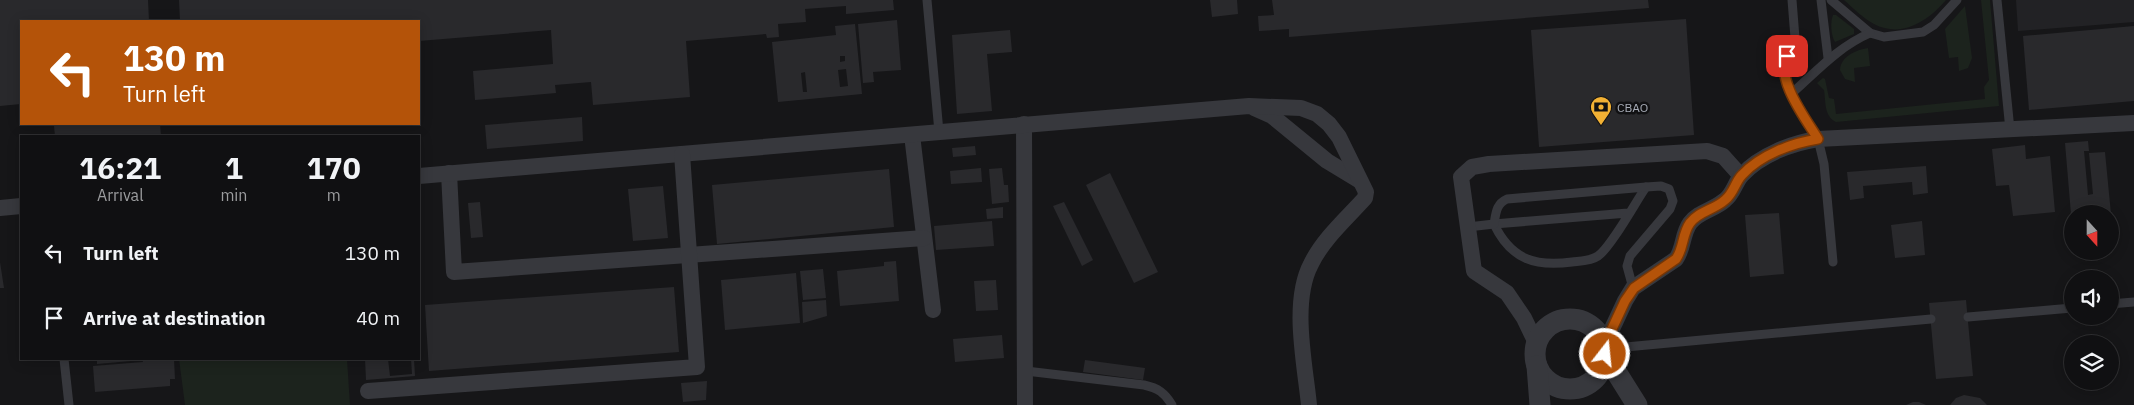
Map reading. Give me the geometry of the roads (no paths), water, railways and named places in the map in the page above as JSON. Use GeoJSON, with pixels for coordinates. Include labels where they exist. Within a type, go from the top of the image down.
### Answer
{"type":"FeatureCollection","features":[{"type":"Feature","properties":{"kind":"street"},"geometry":{"type":"LineString","coordinates":[[1249,106],[1272,116],[1327,161],[1360,181]]}},
{"type":"Feature","properties":{"kind":"street"},"geometry":{"type":"LineString","coordinates":[[420,176],[1249,106],[1301,108],[1317,114],[1330,124],[1339,136],[1366,192],[1364,198],[1321,248],[1311,264],[1303,285],[1303,341],[1309,405]]}},
{"type":"Feature","properties":{"kind":"street"},"geometry":{"type":"LineString","coordinates":[[1537,366],[1543,377],[1552,384],[1577,397],[1600,372],[1605,349],[1625,301],[1634,288],[1676,259],[1680,254],[1689,224],[1704,211],[1725,200],[1736,188],[1740,175],[1776,151],[1801,142],[1818,139],[2134,123]]}},
{"type":"Feature","properties":{"kind":"street"},"geometry":{"type":"LineString","coordinates":[[1024,124],[1025,405]]}},
{"type":"Feature","properties":{"kind":"street"},"geometry":{"type":"LineString","coordinates":[[912,135],[933,310]]}},
{"type":"Feature","properties":{"kind":"street"},"geometry":{"type":"LineString","coordinates":[[1536,344],[1524,318],[1507,292],[1474,271],[1461,177],[1472,167],[1510,162],[1707,151],[1723,156],[1740,175]]}},
{"type":"Feature","properties":{"kind":"street"},"geometry":{"type":"LineString","coordinates":[[368,391],[697,367],[682,154]]}},
{"type":"Feature","properties":{"kind":"street"},"geometry":{"type":"LineString","coordinates":[[449,173],[454,272],[924,238]]}},
{"type":"Feature","properties":{"kind":"street"},"geometry":{"type":"LineString","coordinates":[[0,208],[20,206]]}},
{"type":"Feature","properties":{"kind":"street"},"geometry":{"type":"LineString","coordinates":[[1540,405],[1535,354],[1536,344],[1548,326],[1570,319],[1582,321],[1592,326],[1600,335],[1605,349],[1637,405]]}},
{"type":"Feature","properties":{"kind":"lane"},"geometry":{"type":"LineString","coordinates":[[927,0],[939,132]]}},
{"type":"Feature","properties":{"kind":"lane"},"geometry":{"type":"LineString","coordinates":[[1792,0],[1795,38],[1783,66],[1784,75],[1791,94],[1818,139],[1824,164],[1833,262]]}},
{"type":"Feature","properties":{"kind":"lane"},"geometry":{"type":"LineString","coordinates":[[1821,0],[1828,58]]}},
{"type":"Feature","properties":{"kind":"lane"},"geometry":{"type":"LineString","coordinates":[[1831,0],[1870,33],[1884,37],[1923,32],[1934,25],[1957,0]]}},
{"type":"Feature","properties":{"kind":"lane"},"geometry":{"type":"LineString","coordinates":[[1997,0],[2010,130]]}},
{"type":"Feature","properties":{"kind":"lane"},"geometry":{"type":"LineString","coordinates":[[1791,94],[1828,58],[1844,46],[1870,33]]}},
{"type":"Feature","properties":{"kind":"lane"},"geometry":{"type":"LineString","coordinates":[[1634,288],[1627,266],[1630,256],[1670,209],[1674,201],[1668,189],[1660,186],[1646,187],[1507,199],[1501,202],[1497,209],[1494,224],[1502,238],[1519,254],[1537,263],[1549,265],[1597,257],[1604,251],[1646,187]]}},
{"type":"Feature","properties":{"kind":"lane"},"geometry":{"type":"LineString","coordinates":[[1468,227],[1628,213]]}},
{"type":"Feature","properties":{"kind":"lane"},"geometry":{"type":"LineString","coordinates":[[2119,303],[2134,302]]}},
{"type":"Feature","properties":{"kind":"lane"},"geometry":{"type":"LineString","coordinates":[[1968,317],[2064,309]]}},
{"type":"Feature","properties":{"kind":"lane"},"geometry":{"type":"LineString","coordinates":[[1605,349],[1931,319]]}},
{"type":"Feature","properties":{"kind":"lane"},"geometry":{"type":"LineString","coordinates":[[64,360],[69,405]]}},
{"type":"Feature","properties":{"kind":"lane"},"geometry":{"type":"LineString","coordinates":[[1026,371],[1158,388],[1168,397],[1172,405]]}},
{"type":"Feature","properties":{"kind":"place","name":"CBAO"},"geometry":{"type":"Point","coordinates":[1601,126]}}]}
